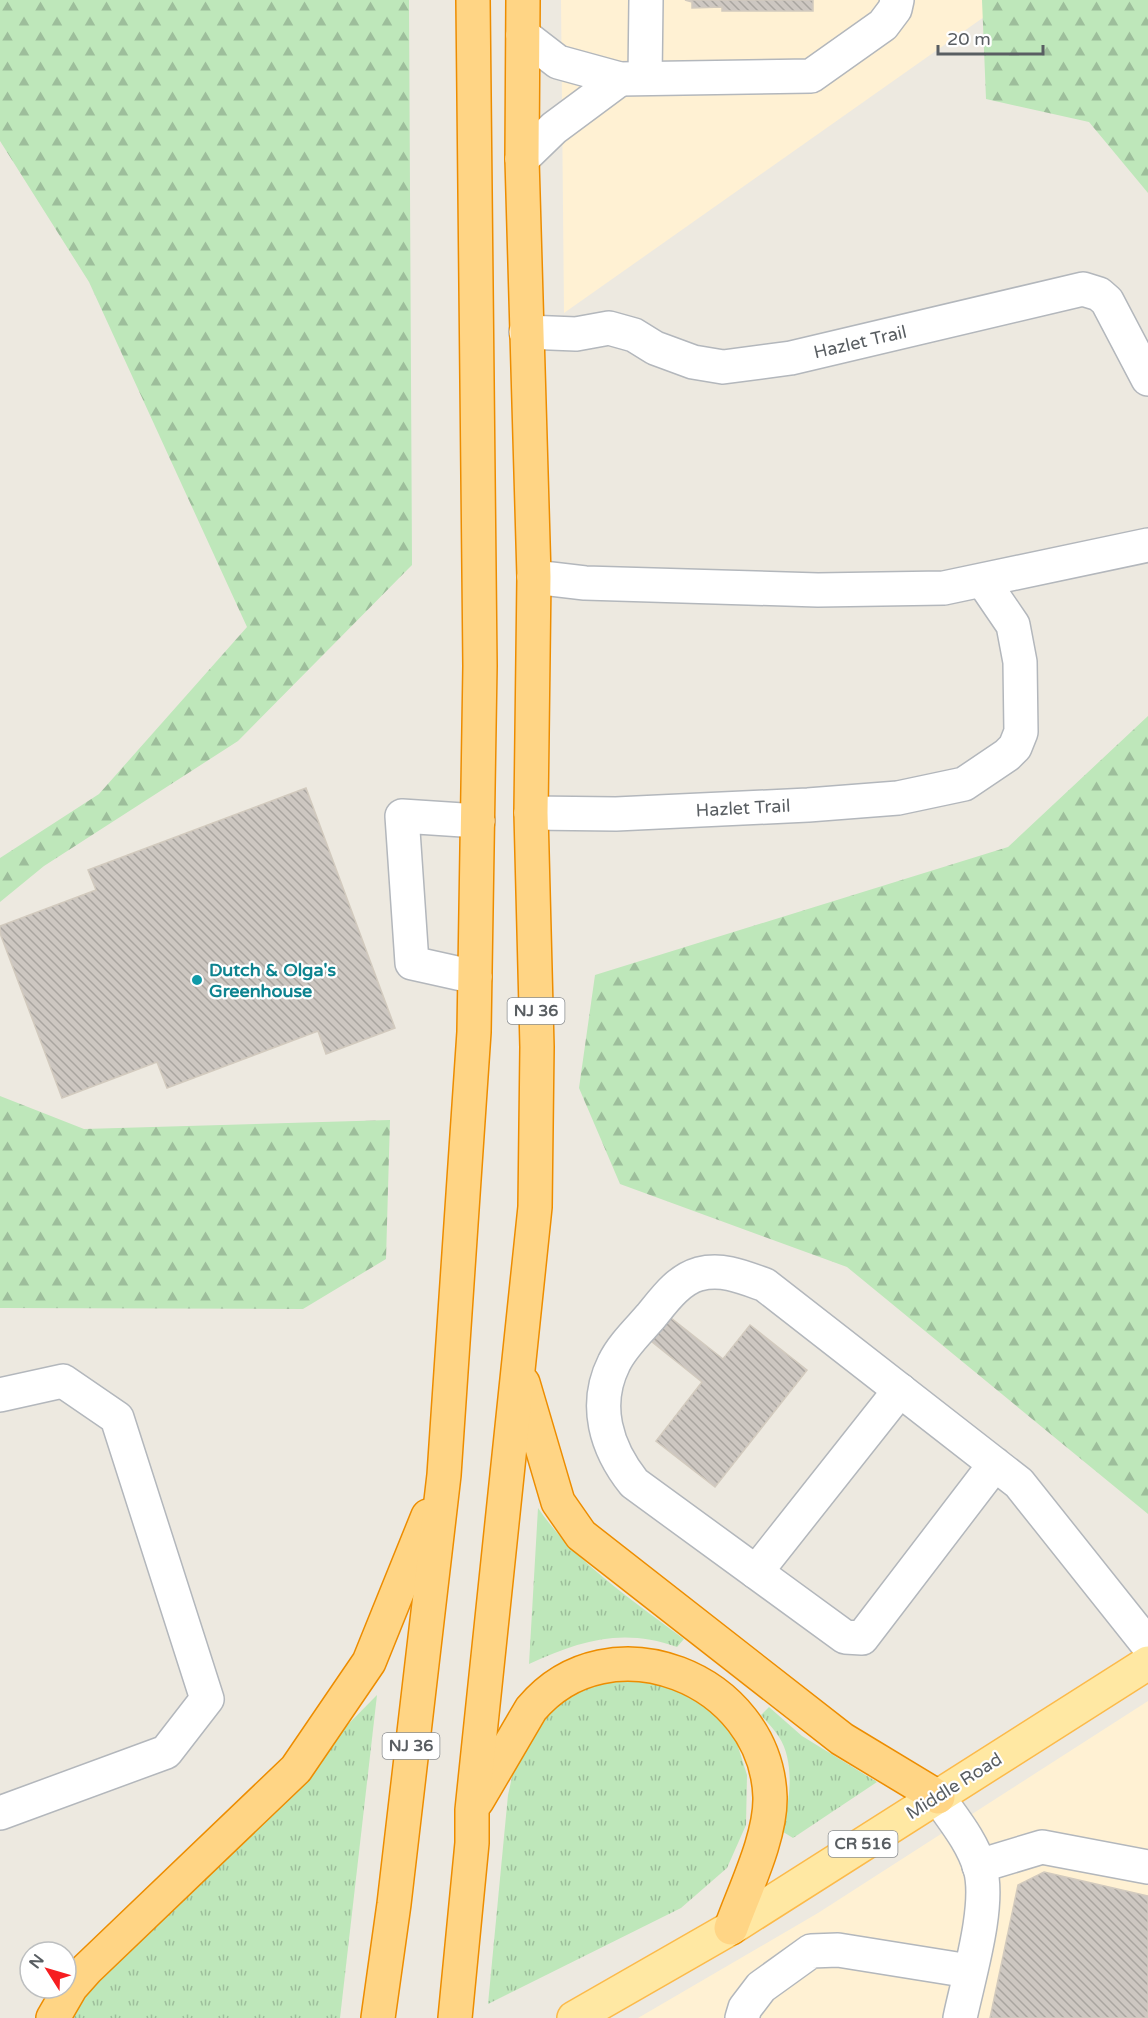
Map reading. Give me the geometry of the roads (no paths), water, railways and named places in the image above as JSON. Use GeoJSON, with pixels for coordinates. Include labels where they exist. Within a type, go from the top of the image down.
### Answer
{"type":"FeatureCollection","features":[{"type":"Feature","properties":{"kind":"highway","name":"NJ 36"},"geometry":{"type":"LineString","coordinates":[[378,2018],[394,1904],[444,1475],[465,1198],[475,977],[480,666],[472,0]]}},
{"type":"Feature","properties":{"kind":"highway","name":"NJ 36"},"geometry":{"type":"LineString","coordinates":[[455,2018],[464,1949],[472,1843],[472,1810],[536,1207],[537,1047],[531,813],[534,577],[522,159],[523,0]]}},
{"type":"Feature","properties":{"kind":"highway"},"geometry":{"type":"LineString","coordinates":[[519,1368],[558,1502],[581,1535],[842,1739],[938,1797]]}},
{"type":"Feature","properties":{"kind":"highway"},"geometry":{"type":"LineString","coordinates":[[52,2018],[71,1987],[87,1969],[296,1769],[369,1662],[444,1475]]}},
{"type":"Feature","properties":{"kind":"highway"},"geometry":{"type":"LineString","coordinates":[[472,1810],[531,1709],[568,1678],[604,1666],[641,1664],[671,1670],[705,1685],[729,1704],[752,1731],[765,1763],[770,1797],[768,1824],[731,1928]]}},
{"type":"Feature","properties":{"kind":"main road","name":"Middle Road"},"geometry":{"type":"LineString","coordinates":[[589,2016],[1148,1663]]}},
{"type":"Feature","properties":{"kind":"street"},"geometry":{"type":"LineString","coordinates":[[522,159],[554,128],[632,78],[646,0]]}},
{"type":"Feature","properties":{"kind":"street"},"geometry":{"type":"LineString","coordinates":[[792,76],[800,63],[862,17],[875,0]]}},
{"type":"Feature","properties":{"kind":"street"},"geometry":{"type":"LineString","coordinates":[[523,35],[558,62],[632,78],[811,76],[874,32],[891,16],[897,0]]}},
{"type":"Feature","properties":{"kind":"street","name":"Hazlet Trail"},"geometry":{"type":"LineString","coordinates":[[526,332],[576,334],[609,328],[634,335],[656,348],[693,362],[723,367],[791,358],[1083,290],[1099,294],[1107,302],[1148,379]]}},
{"type":"Feature","properties":{"kind":"street"},"geometry":{"type":"LineString","coordinates":[[534,577],[585,583],[818,590],[944,588],[1148,545]]}},
{"type":"Feature","properties":{"kind":"street","name":"Hazlet Trail"},"geometry":{"type":"LineString","coordinates":[[531,813],[616,814],[808,805],[898,798],[964,784],[1007,755],[1015,747],[1021,732],[1020,662],[1013,625],[983,581]]}},
{"type":"Feature","properties":{"kind":"street"},"geometry":{"type":"LineString","coordinates":[[475,977],[412,963],[402,816],[477,821]]}},
{"type":"Feature","properties":{"kind":"street"},"geometry":{"type":"LineString","coordinates":[[995,1464],[862,1638],[845,1637],[634,1482],[617,1462],[604,1426],[606,1391],[614,1362],[671,1290],[697,1275],[726,1272],[765,1286],[900,1390],[995,1464],[1019,1483],[1148,1646]]}},
{"type":"Feature","properties":{"kind":"street"},"geometry":{"type":"LineString","coordinates":[[0,1395],[63,1381],[117,1418],[207,1699],[166,1752],[0,1813]]}},
{"type":"Feature","properties":{"kind":"street"},"geometry":{"type":"LineString","coordinates":[[756,1572],[900,1390]]}},
{"type":"Feature","properties":{"kind":"street"},"geometry":{"type":"LineString","coordinates":[[938,1797],[966,1838],[979,1866],[983,1888],[982,1907],[960,2018]]}},
{"type":"Feature","properties":{"kind":"street"},"geometry":{"type":"LineString","coordinates":[[979,1866],[1042,1848],[1148,1868]]}},
{"type":"Feature","properties":{"kind":"street"},"geometry":{"type":"LineString","coordinates":[[742,2018],[745,2008],[761,1987],[811,1951],[838,1950],[969,1971]]}},
{"type":"Feature","properties":{"kind":"place","name":"Dutch & Olga's Greenhouse"},"geometry":{"type":"Point","coordinates":[197,980]}}]}
